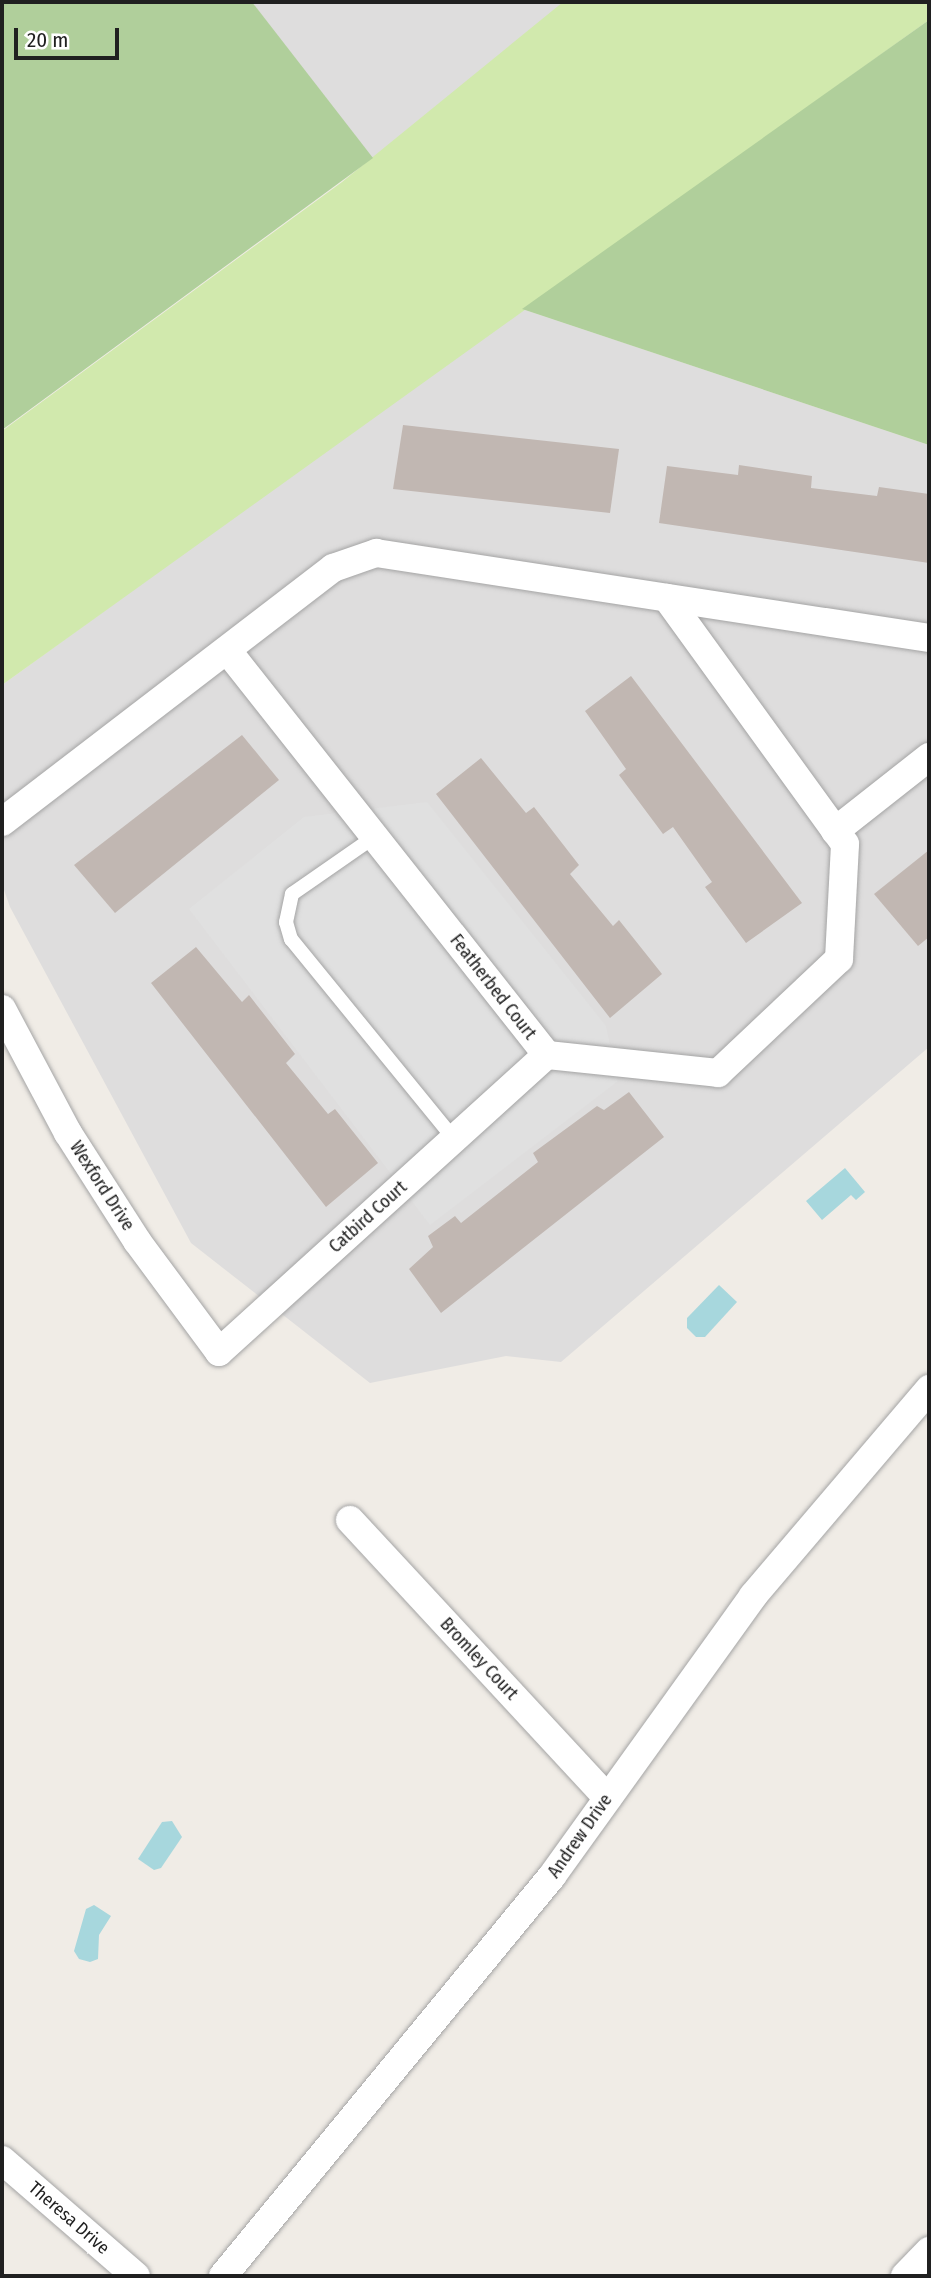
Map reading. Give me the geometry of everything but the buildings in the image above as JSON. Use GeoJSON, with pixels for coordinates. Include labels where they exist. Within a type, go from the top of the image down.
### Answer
{"type":"FeatureCollection","features":[{"type":"Feature","properties":{"kind":"street"},"geometry":{"type":"LineString","coordinates":[[2,822],[333,568],[376,553],[929,638]]}},
{"type":"Feature","properties":{"kind":"street","name":"Featherbed Court"},"geometry":{"type":"LineString","coordinates":[[227,650],[547,1055],[718,1073],[839,959],[845,844],[667,598]]}},
{"type":"Feature","properties":{"kind":"street"},"geometry":{"type":"LineString","coordinates":[[835,831],[929,757]]}},
{"type":"Feature","properties":{"kind":"street","name":"Wexford Drive"},"geometry":{"type":"LineString","coordinates":[[2,1009],[10,1049],[137,1241],[219,1352]]}},
{"type":"Feature","properties":{"kind":"street","name":"Catbird Court"},"geometry":{"type":"LineString","coordinates":[[219,1352],[547,1055]]}},
{"type":"Feature","properties":{"kind":"street","name":"Andrew Drive"},"geometry":{"type":"LineString","coordinates":[[223,2276],[552,1876],[753,1596],[929,1389]]}},
{"type":"Feature","properties":{"kind":"street","name":"Bromley Court"},"geometry":{"type":"LineString","coordinates":[[351,1520],[607,1798]]}},
{"type":"Feature","properties":{"kind":"street","name":"Theresa Drive"},"geometry":{"type":"LineString","coordinates":[[2,2160],[136,2276]]}},
{"type":"Feature","properties":{"kind":"street"},"geometry":{"type":"LineString","coordinates":[[905,2276],[929,2251]]}},
{"type":"Feature","properties":{"kind":"lane"},"geometry":{"type":"LineString","coordinates":[[374,837],[292,894],[286,922],[291,939],[454,1139]]}},
{"type":"Feature","properties":{"kind":"shaded area"},"geometry":{"type":"Polygon","coordinates":[[[252,2],[698,2],[417,222],[252,2]]]}},
{"type":"Feature","properties":{"kind":"shaded area"},"geometry":{"type":"Polygon","coordinates":[[[522,309],[929,445],[929,1047],[561,1362],[506,1356],[370,1383],[191,1243],[10,907],[2,884],[2,685],[522,309]]]}},
{"type":"Feature","properties":{"kind":"shaded area"},"geometry":{"type":"Polygon","coordinates":[[[427,802],[606,1026],[618,1081],[430,1225],[189,909],[304,817],[427,802]]]}},
{"type":"Feature","properties":{"kind":"green space"},"geometry":{"type":"Polygon","coordinates":[[[2,2],[252,2],[373,158],[2,430],[2,2]]]}},
{"type":"Feature","properties":{"kind":"green space"},"geometry":{"type":"Polygon","coordinates":[[[563,2],[929,2],[929,20],[2,685],[2,431],[342,182],[563,2]]]}},
{"type":"Feature","properties":{"kind":"green space"},"geometry":{"type":"Polygon","coordinates":[[[929,20],[929,445],[522,309],[929,20]]]}},
{"type":"Feature","properties":{"kind":"water"},"geometry":{"type":"Polygon","coordinates":[[[845,1168],[865,1192],[856,1200],[851,1195],[822,1220],[806,1201],[845,1168]]]}},
{"type":"Feature","properties":{"kind":"water"},"geometry":{"type":"Polygon","coordinates":[[[719,1285],[737,1302],[705,1337],[696,1337],[687,1328],[687,1318],[719,1285]]]}},
{"type":"Feature","properties":{"kind":"water"},"geometry":{"type":"Polygon","coordinates":[[[172,1821],[182,1837],[161,1868],[154,1870],[138,1859],[162,1822],[172,1821]]]}},
{"type":"Feature","properties":{"kind":"water"},"geometry":{"type":"Polygon","coordinates":[[[94,1905],[111,1916],[99,1935],[98,1959],[90,1962],[79,1959],[74,1951],[86,1909],[94,1905]]]}}]}
